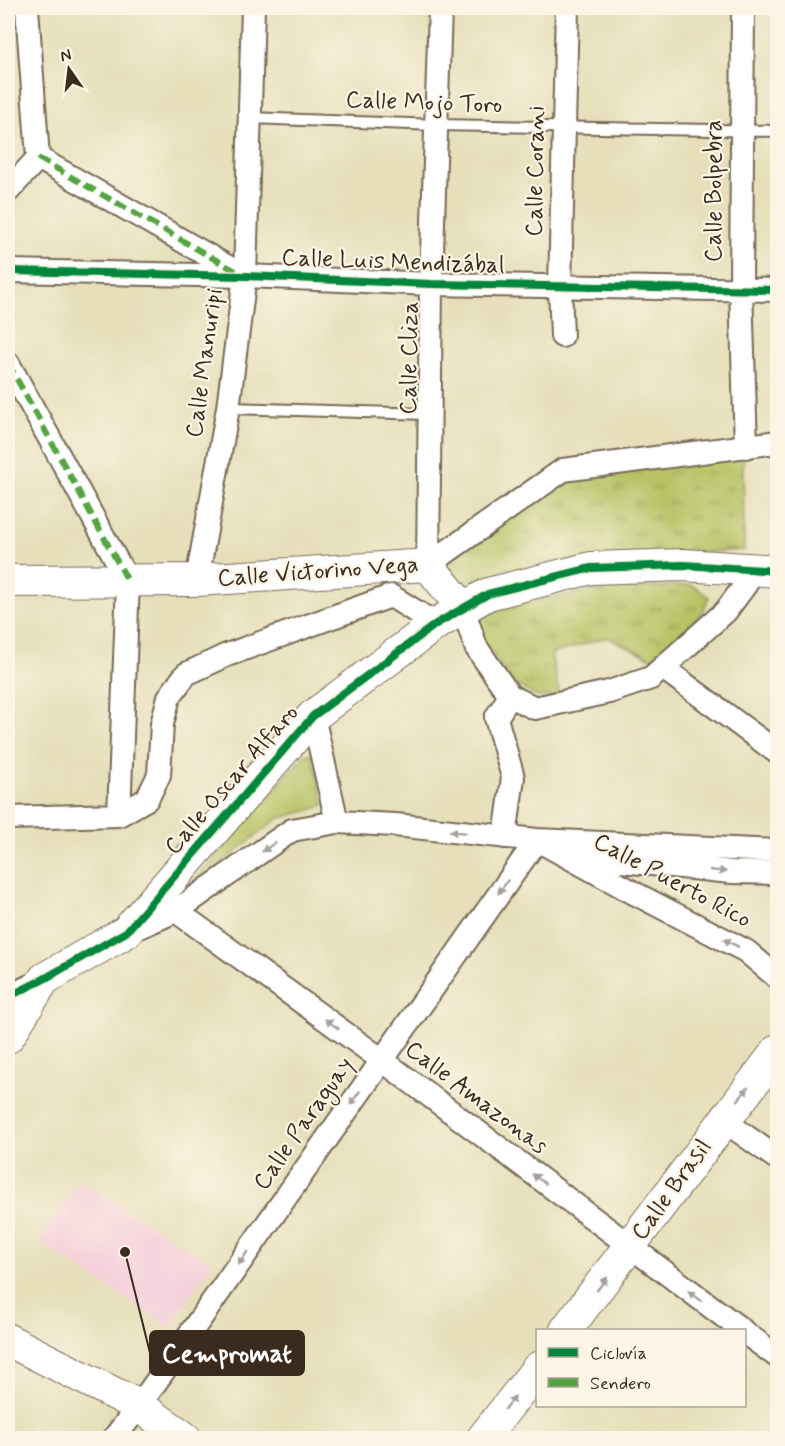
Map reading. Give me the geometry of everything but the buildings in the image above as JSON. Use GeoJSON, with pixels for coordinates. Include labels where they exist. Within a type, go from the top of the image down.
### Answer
{"type":"FeatureCollection","features":[{"type":"Feature","properties":{"kind":"street","name":"Calle Manuripi"},"geometry":{"type":"LineString","coordinates":[[197,580],[228,408],[245,276],[253,8]]}},
{"type":"Feature","properties":{"kind":"street","name":"Calle Cliza"},"geometry":{"type":"LineString","coordinates":[[428,565],[430,284],[441,8]]}},
{"type":"Feature","properties":{"kind":"street","name":"Calle Corani"},"geometry":{"type":"LineString","coordinates":[[562,336],[560,286],[567,8]]}},
{"type":"Feature","properties":{"kind":"street","name":"Calle Bolpebra"},"geometry":{"type":"LineString","coordinates":[[743,8],[741,290],[746,447]]}},
{"type":"Feature","properties":{"kind":"street"},"geometry":{"type":"LineString","coordinates":[[8,191],[38,158],[21,11]]}},
{"type":"Feature","properties":{"kind":"street"},"geometry":{"type":"LineString","coordinates":[[38,158],[245,276]]}},
{"type":"Feature","properties":{"kind":"street","name":"Calle Luis Mendizábal"},"geometry":{"type":"LineString","coordinates":[[8,271],[245,276],[430,284],[777,290]]}},
{"type":"Feature","properties":{"kind":"street"},"geometry":{"type":"LineString","coordinates":[[8,363],[128,580],[119,815]]}},
{"type":"Feature","properties":{"kind":"street","name":"Calle Victorino Vega"},"geometry":{"type":"LineString","coordinates":[[8,581],[197,580],[428,565],[563,470],[777,442]]}},
{"type":"Feature","properties":{"kind":"street"},"geometry":{"type":"LineString","coordinates":[[428,565],[463,608],[476,647],[510,696],[535,708],[609,692],[651,678],[726,611],[746,584],[763,570]]}},
{"type":"Feature","properties":{"kind":"street","name":"Calle Oscar Alfaro"},"geometry":{"type":"LineString","coordinates":[[8,997],[126,932],[312,716],[436,624],[463,608],[488,594],[591,568],[683,565],[763,570]]}},
{"type":"Feature","properties":{"kind":"street"},"geometry":{"type":"LineString","coordinates":[[8,818],[119,815],[147,799],[159,775],[164,715],[169,697],[186,674],[227,655],[390,596],[436,624]]}},
{"type":"Feature","properties":{"kind":"street"},"geometry":{"type":"LineString","coordinates":[[663,668],[777,753]]}},
{"type":"Feature","properties":{"kind":"street"},"geometry":{"type":"LineString","coordinates":[[505,837],[513,777],[495,718],[510,696]]}},
{"type":"Feature","properties":{"kind":"street"},"geometry":{"type":"LineString","coordinates":[[312,716],[337,822]]}},
{"type":"Feature","properties":{"kind":"street"},"geometry":{"type":"LineString","coordinates":[[126,932],[176,911],[292,830],[337,822],[395,825],[537,840],[777,851]]}},
{"type":"Feature","properties":{"kind":"street"},"geometry":{"type":"LineString","coordinates":[[537,840],[602,859],[731,872],[777,873]]}},
{"type":"Feature","properties":{"kind":"street","name":"Calle Puerto Rico"},"geometry":{"type":"LineString","coordinates":[[537,840],[746,951],[777,978]]}},
{"type":"Feature","properties":{"kind":"street","name":"Calle Paraguay"},"geometry":{"type":"LineString","coordinates":[[114,1438],[140,1406],[537,840]]}},
{"type":"Feature","properties":{"kind":"street","name":"Calle Amazonas"},"geometry":{"type":"LineString","coordinates":[[176,911],[382,1060],[740,1329]]}},
{"type":"Feature","properties":{"kind":"street"},"geometry":{"type":"LineString","coordinates":[[8,1036],[44,979]]}},
{"type":"Feature","properties":{"kind":"street","name":"Calle Brasil"},"geometry":{"type":"LineString","coordinates":[[567,1329],[777,1050]]}},
{"type":"Feature","properties":{"kind":"street"},"geometry":{"type":"LineString","coordinates":[[723,1119],[777,1159]]}},
{"type":"Feature","properties":{"kind":"street","name":"Calle Amazonas"},"geometry":{"type":"LineString","coordinates":[[746,1333],[777,1357]]}},
{"type":"Feature","properties":{"kind":"street"},"geometry":{"type":"LineString","coordinates":[[8,1340],[140,1406],[185,1438]]}},
{"type":"Feature","properties":{"kind":"street"},"geometry":{"type":"LineString","coordinates":[[483,1438],[536,1369]]}},
{"type":"Feature","properties":{"kind":"lane","name":"Calle Mojo Toro"},"geometry":{"type":"LineString","coordinates":[[249,118],[437,125],[777,131]]}},
{"type":"Feature","properties":{"kind":"lane"},"geometry":{"type":"LineString","coordinates":[[228,408],[428,414]]}},
{"type":"Feature","properties":{"kind":"shaded area"},"geometry":{"type":"Polygon","coordinates":[[[79,1181],[211,1263],[170,1327],[39,1242],[79,1181]]]}},
{"type":"Feature","properties":{"kind":"green space"},"geometry":{"type":"Polygon","coordinates":[[[743,452],[744,550],[559,561],[500,571],[466,594],[434,548],[532,486],[743,452]]]}},
{"type":"Feature","properties":{"kind":"green space"},"geometry":{"type":"Polygon","coordinates":[[[692,585],[709,597],[702,613],[654,659],[607,637],[551,654],[560,697],[537,697],[513,683],[471,625],[508,605],[597,590],[692,585]]]}},
{"type":"Feature","properties":{"kind":"green space"},"geometry":{"type":"Polygon","coordinates":[[[312,753],[324,805],[277,819],[182,894],[304,756],[312,753]]]}},
{"type":"Feature","properties":{"kind":"marked path"},"geometry":{"type":"LineString","coordinates":[[38,158],[239,273]]}},
{"type":"Feature","properties":{"kind":"marked path"},"geometry":{"type":"LineString","coordinates":[[8,363],[128,581]]}},
{"type":"Feature","properties":{"kind":"cycle path"},"geometry":{"type":"LineString","coordinates":[[8,271],[245,276],[431,284],[778,290]]}},
{"type":"Feature","properties":{"kind":"cycle path"},"geometry":{"type":"LineString","coordinates":[[8,997],[126,932],[313,716],[436,624],[488,594],[591,568],[683,565],[778,571]]}},
{"type":"Feature","properties":{"kind":"place","name":"Cempromat"},"geometry":{"type":"Point","coordinates":[125,1252]}}]}
